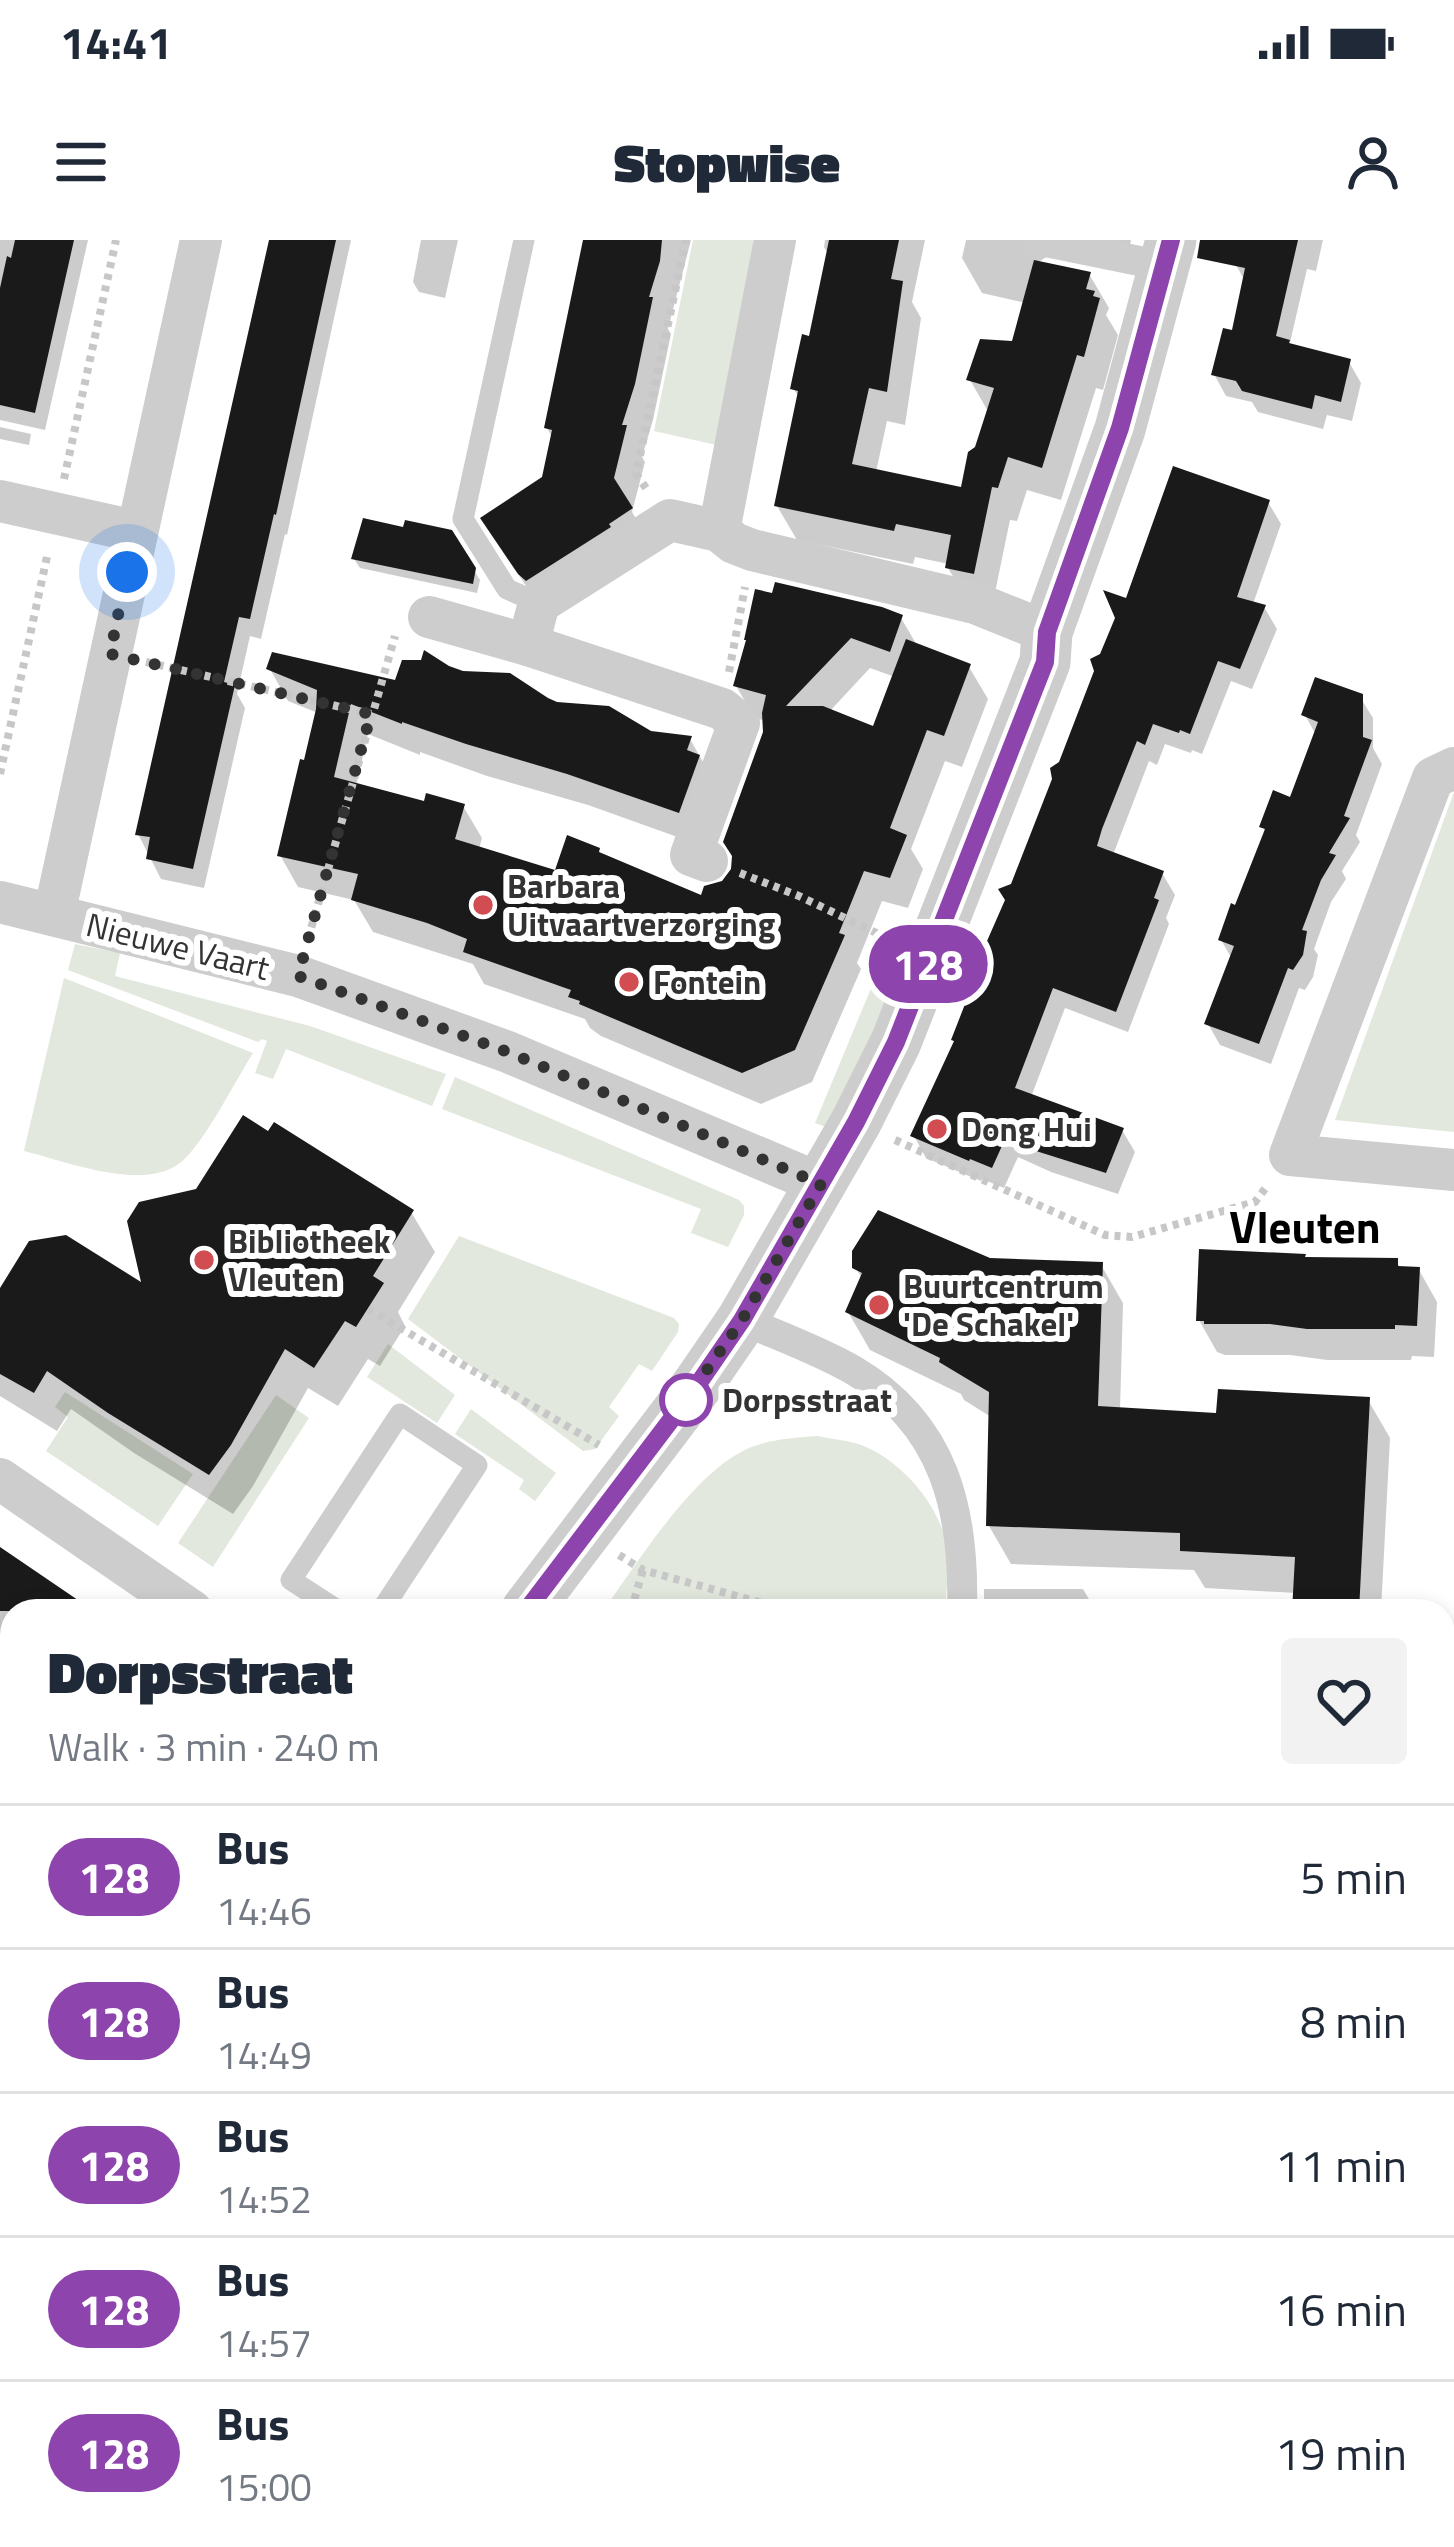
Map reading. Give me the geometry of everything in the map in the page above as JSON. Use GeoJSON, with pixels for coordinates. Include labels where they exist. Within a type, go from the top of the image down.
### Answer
{"type":"FeatureCollection","features":[{"type":"Feature","properties":{"kind":"street"},"geometry":{"type":"LineString","coordinates":[[54,915],[201,240]]}},
{"type":"Feature","properties":{"kind":"street"},"geometry":{"type":"LineString","coordinates":[[736,540],[776,240]]}},
{"type":"Feature","properties":{"kind":"street"},"geometry":{"type":"LineString","coordinates":[[535,1599],[742,1320],[856,1122],[896,1042],[1045,662],[1047,632],[1120,428],[1167,253],[1036,240]]}},
{"type":"Feature","properties":{"kind":"street"},"geometry":{"type":"LineString","coordinates":[[0,501],[135,531]]}},
{"type":"Feature","properties":{"kind":"street"},"geometry":{"type":"LineString","coordinates":[[528,645],[539,603],[670,520],[975,603],[1047,632]]}},
{"type":"Feature","properties":{"kind":"street"},"geometry":{"type":"LineString","coordinates":[[429,617],[528,645],[730,716],[692,855],[707,862]]}},
{"type":"Feature","properties":{"kind":"street"},"geometry":{"type":"LineString","coordinates":[[1454,768],[1432,778],[1291,1155],[1454,1169]]}},
{"type":"Feature","properties":{"kind":"street","name":"Nieuwe Vaart"},"geometry":{"type":"LineString","coordinates":[[0,902],[298,976],[508,1052],[821,1184]]}},
{"type":"Feature","properties":{"kind":"street"},"geometry":{"type":"LineString","coordinates":[[742,1320],[850,1368],[910,1414],[950,1486],[963,1563],[962,1599]]}},
{"type":"Feature","properties":{"kind":"street"},"geometry":{"type":"LineString","coordinates":[[0,1479],[175,1599]]}},
{"type":"Feature","properties":{"kind":"lane"},"geometry":{"type":"LineString","coordinates":[[524,240],[463,519],[507,589],[539,603]]}},
{"type":"Feature","properties":{"kind":"lane"},"geometry":{"type":"LineString","coordinates":[[318,1599],[291,1580],[400,1414],[477,1465],[389,1599]]}},
{"type":"Feature","properties":{"kind":"path"},"geometry":{"type":"LineString","coordinates":[[670,520],[636,474],[686,240]]}},
{"type":"Feature","properties":{"kind":"path"},"geometry":{"type":"LineString","coordinates":[[730,716],[736,540]]}},
{"type":"Feature","properties":{"kind":"path"},"geometry":{"type":"LineString","coordinates":[[298,976],[398,625],[429,617]]}},
{"type":"Feature","properties":{"kind":"path"},"geometry":{"type":"LineString","coordinates":[[110,654],[371,714]]}},
{"type":"Feature","properties":{"kind":"path"},"geometry":{"type":"LineString","coordinates":[[707,862],[799,896],[930,958]]}},
{"type":"Feature","properties":{"kind":"path"},"geometry":{"type":"LineString","coordinates":[[856,1122],[1105,1235],[1132,1237],[1255,1202],[1291,1155]]}},
{"type":"Feature","properties":{"kind":"path"},"geometry":{"type":"LineString","coordinates":[[635,1599],[643,1570]]}},
{"type":"Feature","properties":{"kind":"shaded area"},"geometry":{"type":"Polygon","coordinates":[[[693,240],[753,240],[757,268],[721,446],[654,431],[693,240]]]}},
{"type":"Feature","properties":{"kind":"shaded area"},"geometry":{"type":"Polygon","coordinates":[[[1454,792],[1454,1132],[1335,1120],[1454,792]]]}},
{"type":"Feature","properties":{"kind":"shaded area"},"geometry":{"type":"Polygon","coordinates":[[[75,944],[120,953],[115,976],[310,1026],[446,1074],[432,1106],[286,1049],[273,1079],[255,1073],[267,1041],[258,1042],[68,970],[75,944]]]}},
{"type":"Feature","properties":{"kind":"shaded area"},"geometry":{"type":"Polygon","coordinates":[[[877,974],[899,984],[831,1129],[815,1123],[877,974]]]}},
{"type":"Feature","properties":{"kind":"shaded area"},"geometry":{"type":"Polygon","coordinates":[[[64,978],[253,1053],[209,1127],[180,1163],[146,1175],[125,1175],[24,1151],[64,978]]]}},
{"type":"Feature","properties":{"kind":"shaded area"},"geometry":{"type":"Polygon","coordinates":[[[455,1077],[739,1200],[744,1215],[728,1247],[691,1233],[701,1209],[442,1109],[455,1077]]]}},
{"type":"Feature","properties":{"kind":"shaded area"},"geometry":{"type":"Polygon","coordinates":[[[459,1236],[674,1318],[679,1324],[652,1371],[639,1364],[609,1407],[619,1416],[595,1449],[583,1451],[408,1319],[459,1236]]]}},
{"type":"Feature","properties":{"kind":"shaded area"},"geometry":{"type":"Polygon","coordinates":[[[388,1344],[455,1395],[437,1423],[367,1377],[388,1344]]]}},
{"type":"Feature","properties":{"kind":"shaded area"},"geometry":{"type":"Polygon","coordinates":[[[65,1392],[193,1474],[158,1526],[46,1451],[68,1417],[55,1407],[65,1392]]]}},
{"type":"Feature","properties":{"kind":"shaded area"},"geometry":{"type":"Polygon","coordinates":[[[276,1395],[309,1418],[213,1567],[178,1543],[276,1395]]]}},
{"type":"Feature","properties":{"kind":"shaded area"},"geometry":{"type":"Polygon","coordinates":[[[471,1409],[556,1473],[535,1501],[519,1489],[524,1480],[455,1434],[471,1409]]]}},
{"type":"Feature","properties":{"kind":"shaded area"},"geometry":{"type":"Polygon","coordinates":[[[818,1436],[855,1443],[903,1472],[928,1502],[945,1537],[946,1599],[612,1599],[705,1479],[745,1450],[818,1436]]]}},
{"type":"Feature","properties":{"kind":"building"},"geometry":{"type":"Polygon","coordinates":[[[15,240],[74,240],[35,413],[0,405],[0,288],[15,240]]]}},
{"type":"Feature","properties":{"kind":"building"},"geometry":{"type":"Polygon","coordinates":[[[269,240],[336,240],[250,619],[239,617],[224,682],[235,685],[193,869],[146,859],[150,837],[135,835],[269,240]]]}},
{"type":"Feature","properties":{"kind":"building"},"geometry":{"type":"Polygon","coordinates":[[[583,240],[662,240],[614,478],[633,508],[526,581],[480,518],[542,477],[552,430],[544,428],[583,240]]]}},
{"type":"Feature","properties":{"kind":"building"},"geometry":{"type":"Polygon","coordinates":[[[829,240],[899,240],[891,279],[903,281],[887,392],[869,388],[852,464],[961,487],[968,452],[975,447],[994,388],[966,380],[980,339],[1012,341],[1034,260],[1091,272],[1086,289],[1100,298],[1084,357],[1077,355],[1042,468],[1008,457],[998,488],[992,487],[974,574],[945,568],[951,535],[896,524],[894,531],[774,506],[798,391],[790,389],[802,334],[809,336],[829,240]]]}},
{"type":"Feature","properties":{"kind":"building"},"geometry":{"type":"Polygon","coordinates":[[[1200,240],[1298,240],[1276,336],[1351,359],[1341,402],[1315,395],[1312,409],[1242,391],[1236,381],[1211,375],[1223,328],[1232,330],[1245,268],[1197,258],[1200,240]]]}},
{"type":"Feature","properties":{"kind":"building"},"geometry":{"type":"Polygon","coordinates":[[[1173,466],[1270,500],[1237,597],[1266,605],[1240,669],[1218,661],[1190,734],[1153,724],[1145,745],[1137,741],[1102,829],[1097,846],[1164,871],[1154,898],[1159,900],[1116,1012],[1053,988],[1015,1088],[1124,1128],[1106,1173],[1006,1137],[992,1168],[910,1136],[954,1041],[980,957],[1005,900],[998,889],[1011,884],[1052,779],[1050,768],[1059,762],[1094,671],[1090,659],[1100,654],[1115,618],[1103,590],[1126,598],[1173,466]]]}},
{"type":"Feature","properties":{"kind":"building"},"geometry":{"type":"Polygon","coordinates":[[[363,518],[403,527],[405,520],[452,530],[476,568],[473,584],[351,559],[363,518]]]}},
{"type":"Feature","properties":{"kind":"building"},"geometry":{"type":"Polygon","coordinates":[[[775,582],[903,615],[890,652],[851,638],[786,706],[823,706],[873,726],[906,639],[971,664],[944,736],[927,730],[890,828],[907,835],[890,878],[864,871],[839,933],[845,935],[795,1050],[742,1073],[579,1004],[568,997],[571,990],[463,952],[467,939],[351,900],[358,874],[277,856],[300,759],[304,760],[317,690],[266,669],[272,652],[395,680],[402,660],[421,660],[424,650],[463,671],[510,673],[557,702],[609,706],[651,731],[692,736],[687,750],[700,755],[679,813],[351,704],[334,777],[424,801],[426,793],[465,804],[455,839],[555,870],[567,835],[701,895],[704,886],[722,881],[731,869],[732,856],[723,842],[763,732],[766,695],[733,686],[755,589],[772,593],[775,582]]]}},
{"type":"Feature","properties":{"kind":"building"},"geometry":{"type":"Polygon","coordinates":[[[1315,677],[1363,694],[1363,737],[1372,740],[1344,816],[1350,818],[1329,853],[1336,855],[1302,930],[1307,931],[1303,955],[1293,970],[1288,968],[1259,1044],[1204,1024],[1234,946],[1218,940],[1265,829],[1259,827],[1273,790],[1290,797],[1318,722],[1301,715],[1315,677]]]}},
{"type":"Feature","properties":{"kind":"building"},"geometry":{"type":"Polygon","coordinates":[[[243,1115],[268,1131],[274,1122],[414,1210],[373,1276],[384,1283],[356,1327],[345,1321],[314,1368],[285,1349],[209,1475],[47,1371],[34,1393],[0,1374],[0,1288],[29,1241],[66,1235],[141,1282],[127,1221],[139,1202],[196,1189],[243,1115]]]}},
{"type":"Feature","properties":{"kind":"building"},"geometry":{"type":"Polygon","coordinates":[[[878,1210],[990,1258],[1103,1262],[1098,1406],[1216,1413],[1218,1389],[1370,1397],[1360,1599],[1293,1599],[1295,1557],[1180,1551],[1180,1533],[986,1526],[989,1392],[939,1362],[940,1358],[845,1312],[862,1273],[852,1268],[852,1251],[878,1210]]]}},
{"type":"Feature","properties":{"kind":"building"},"geometry":{"type":"Polygon","coordinates":[[[1199,1249],[1398,1258],[1398,1266],[1420,1267],[1417,1326],[1307,1329],[1204,1324],[1196,1321],[1199,1249]]]}},
{"type":"Feature","properties":{"kind":"building"},"geometry":{"type":"Polygon","coordinates":[[[0,1547],[76,1599],[0,1599],[0,1547]]]}},
{"type":"Feature","properties":{"kind":"bus line","name":"128"},"geometry":{"type":"LineString","coordinates":[[535,1599],[742,1320],[856,1122],[896,1042],[1045,662],[1047,632],[1120,428],[1171,240]]}},
{"type":"Feature","properties":{"kind":"place","name":"Barbara Uitvaartverzorging"},"geometry":{"type":"Point","coordinates":[483,905]}},
{"type":"Feature","properties":{"kind":"place","name":"Fontein"},"geometry":{"type":"Point","coordinates":[629,982]}},
{"type":"Feature","properties":{"kind":"place","name":"Dong Hui"},"geometry":{"type":"Point","coordinates":[937,1129]}},
{"type":"Feature","properties":{"kind":"place","name":"Bibliotheek Vleuten"},"geometry":{"type":"Point","coordinates":[204,1260]}},
{"type":"Feature","properties":{"kind":"place","name":"Buurtcentrum 'De Schakel'"},"geometry":{"type":"Point","coordinates":[879,1305]}},
{"type":"Feature","properties":{"kind":"place","name":"Dorpsstraat"},"geometry":{"type":"Point","coordinates":[686,1400]}},
{"type":"Feature","properties":{"kind":"district","name":"Vleuten"},"geometry":{"type":"Point","coordinates":[1305,1226]}},
{"type":"Feature","properties":{"kind":"route"},"geometry":{"type":"LineString","coordinates":[[127,572],[110,654],[371,714],[298,976],[508,1052],[821,1184],[742,1320],[686,1400]]}}]}
